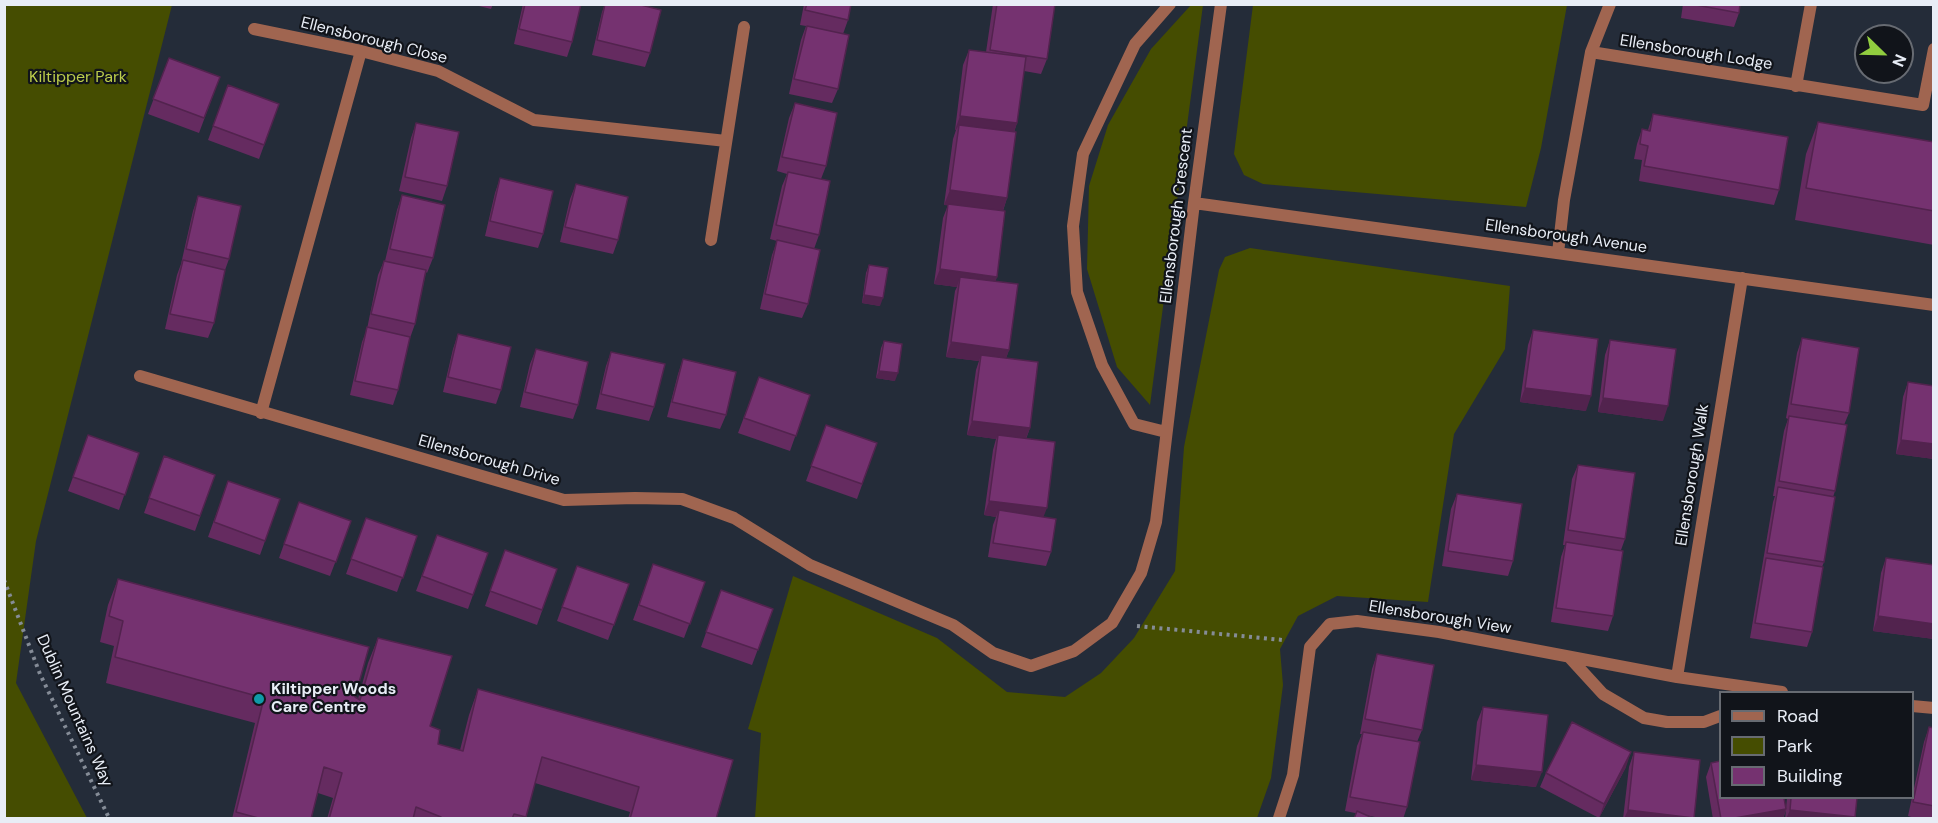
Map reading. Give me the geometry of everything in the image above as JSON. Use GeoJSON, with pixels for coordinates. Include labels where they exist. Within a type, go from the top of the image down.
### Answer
{"type":"FeatureCollection","features":[{"type":"Feature","properties":{"kind":"street"},"geometry":{"type":"LineString","coordinates":[[1166,432],[1134,424],[1102,365],[1077,292],[1073,226],[1083,154],[1136,44],[1170,4]]}},
{"type":"Feature","properties":{"kind":"street","name":"Ellensborough Crescent"},"geometry":{"type":"LineString","coordinates":[[1112,623],[1141,573],[1156,522],[1194,203],[1221,4]]}},
{"type":"Feature","properties":{"kind":"street","name":"Ellensborough Lodge"},"geometry":{"type":"LineString","coordinates":[[1558,253],[1564,200],[1591,52],[1610,4]]}},
{"type":"Feature","properties":{"kind":"street"},"geometry":{"type":"LineString","coordinates":[[1796,86],[1810,4]]}},
{"type":"Feature","properties":{"kind":"street"},"geometry":{"type":"LineString","coordinates":[[711,240],[744,27]]}},
{"type":"Feature","properties":{"kind":"street","name":"Ellensborough Close"},"geometry":{"type":"LineString","coordinates":[[254,28],[361,51],[438,71],[534,120],[726,141]]}},
{"type":"Feature","properties":{"kind":"street","name":"Ellensborough Lodge"},"geometry":{"type":"LineString","coordinates":[[1591,52],[1923,105],[1934,49]]}},
{"type":"Feature","properties":{"kind":"street"},"geometry":{"type":"LineString","coordinates":[[261,412],[361,51]]}},
{"type":"Feature","properties":{"kind":"street","name":"Ellensborough Avenue"},"geometry":{"type":"LineString","coordinates":[[1194,203],[1934,305]]}},
{"type":"Feature","properties":{"kind":"street","name":"Ellensborough Walk"},"geometry":{"type":"LineString","coordinates":[[1677,677],[1742,278]]}},
{"type":"Feature","properties":{"kind":"street","name":"Ellensborough Drive"},"geometry":{"type":"LineString","coordinates":[[140,376],[564,500],[635,498],[682,500],[734,518],[810,565],[952,625],[993,653],[1031,666],[1074,651],[1112,623]]}},
{"type":"Feature","properties":{"kind":"street","name":"Ellensborough View"},"geometry":{"type":"LineString","coordinates":[[1279,819],[1293,775],[1310,647],[1330,624],[1357,621],[1439,632],[1755,691]]}},
{"type":"Feature","properties":{"kind":"street"},"geometry":{"type":"LineString","coordinates":[[1570,658],[1604,694],[1644,718],[1668,722],[1704,722],[1719,716]]}},
{"type":"Feature","properties":{"kind":"street"},"geometry":{"type":"LineString","coordinates":[[1914,706],[1934,708]]}},
{"type":"Feature","properties":{"kind":"path","name":"Dublin Mountains Way"},"geometry":{"type":"LineString","coordinates":[[4,580],[40,674],[109,819]]}},
{"type":"Feature","properties":{"kind":"path"},"geometry":{"type":"LineString","coordinates":[[1134,626],[1283,639]]}},
{"type":"Feature","properties":{"kind":"green space","name":"Kiltipper Park"},"geometry":{"type":"Polygon","coordinates":[[[5,4],[172,5],[36,541],[16,683],[87,818],[5,818],[5,4]]]}},
{"type":"Feature","properties":{"kind":"green space"},"geometry":{"type":"Polygon","coordinates":[[[1191,5],[1203,5],[1150,405],[1117,367],[1087,269],[1089,186],[1108,125],[1151,49],[1191,5]]]}},
{"type":"Feature","properties":{"kind":"green space"},"geometry":{"type":"Polygon","coordinates":[[[1253,5],[1567,5],[1541,148],[1526,207],[1263,184],[1244,175],[1234,154],[1253,5]]]}},
{"type":"Feature","properties":{"kind":"green space"},"geometry":{"type":"Polygon","coordinates":[[[1250,248],[1510,286],[1505,349],[1454,434],[1428,602],[1337,596],[1298,616],[1280,649],[1283,685],[1271,778],[1257,818],[755,818],[761,733],[748,729],[793,576],[937,638],[1007,692],[1065,697],[1101,673],[1134,638],[1175,571],[1184,447],[1219,270],[1225,257],[1250,248]]]}},
{"type":"Feature","properties":{"kind":"building"},"geometry":{"type":"Polygon","coordinates":[[[525,4],[581,4],[572,42],[519,29],[525,4]]]}},
{"type":"Feature","properties":{"kind":"building"},"geometry":{"type":"Polygon","coordinates":[[[605,4],[637,4],[661,10],[650,53],[597,40],[605,4]]]}},
{"type":"Feature","properties":{"kind":"building"},"geometry":{"type":"Polygon","coordinates":[[[807,4],[851,4],[848,20],[805,10],[807,4]]]}},
{"type":"Feature","properties":{"kind":"building"},"geometry":{"type":"Polygon","coordinates":[[[997,4],[1055,4],[1047,59],[990,50],[997,4]]]}},
{"type":"Feature","properties":{"kind":"building"},"geometry":{"type":"Polygon","coordinates":[[[1691,4],[1740,4],[1739,13],[1691,4]]]}},
{"type":"Feature","properties":{"kind":"building"},"geometry":{"type":"Polygon","coordinates":[[[807,26],[849,35],[838,89],[794,79],[807,26]]]}},
{"type":"Feature","properties":{"kind":"building"},"geometry":{"type":"Polygon","coordinates":[[[969,50],[1026,57],[1017,123],[960,116],[969,50]]]}},
{"type":"Feature","properties":{"kind":"building"},"geometry":{"type":"Polygon","coordinates":[[[169,58],[220,77],[204,118],[153,99],[169,58]]]}},
{"type":"Feature","properties":{"kind":"building"},"geometry":{"type":"Polygon","coordinates":[[[228,85],[279,104],[264,145],[213,126],[228,85]]]}},
{"type":"Feature","properties":{"kind":"building"},"geometry":{"type":"Polygon","coordinates":[[[795,103],[837,113],[826,166],[782,157],[795,103]]]}},
{"type":"Feature","properties":{"kind":"building"},"geometry":{"type":"Polygon","coordinates":[[[1653,114],[1788,137],[1779,190],[1644,166],[1648,146],[1640,144],[1642,129],[1650,131],[1653,114]]]}},
{"type":"Feature","properties":{"kind":"building"},"geometry":{"type":"Polygon","coordinates":[[[1818,122],[1934,142],[1934,211],[1806,188],[1818,122]]]}},
{"type":"Feature","properties":{"kind":"building"},"geometry":{"type":"Polygon","coordinates":[[[416,123],[459,132],[447,186],[405,177],[416,123]]]}},
{"type":"Feature","properties":{"kind":"building"},"geometry":{"type":"Polygon","coordinates":[[[959,125],[1016,132],[1007,198],[950,190],[959,125]]]}},
{"type":"Feature","properties":{"kind":"building"},"geometry":{"type":"Polygon","coordinates":[[[788,172],[830,181],[819,235],[776,225],[788,172]]]}},
{"type":"Feature","properties":{"kind":"building"},"geometry":{"type":"Polygon","coordinates":[[[500,178],[553,191],[543,234],[490,221],[500,178]]]}},
{"type":"Feature","properties":{"kind":"building"},"geometry":{"type":"Polygon","coordinates":[[[576,184],[628,197],[618,240],[565,227],[576,184]]]}},
{"type":"Feature","properties":{"kind":"building"},"geometry":{"type":"Polygon","coordinates":[[[402,195],[445,205],[433,258],[390,249],[402,195]]]}},
{"type":"Feature","properties":{"kind":"building"},"geometry":{"type":"Polygon","coordinates":[[[198,196],[241,206],[229,259],[186,249],[198,196]]]}},
{"type":"Feature","properties":{"kind":"building"},"geometry":{"type":"Polygon","coordinates":[[[948,204],[1005,211],[997,277],[940,269],[948,204]]]}},
{"type":"Feature","properties":{"kind":"building"},"geometry":{"type":"Polygon","coordinates":[[[777,240],[820,250],[808,304],[765,294],[777,240]]]}},
{"type":"Feature","properties":{"kind":"building"},"geometry":{"type":"Polygon","coordinates":[[[183,260],[225,270],[214,323],[170,314],[183,260]]]}},
{"type":"Feature","properties":{"kind":"building"},"geometry":{"type":"Polygon","coordinates":[[[384,261],[426,270],[415,324],[371,314],[384,261]]]}},
{"type":"Feature","properties":{"kind":"building"},"geometry":{"type":"Polygon","coordinates":[[[869,265],[888,268],[883,298],[864,295],[869,265]]]}},
{"type":"Feature","properties":{"kind":"building"},"geometry":{"type":"Polygon","coordinates":[[[960,277],[1018,284],[1009,350],[951,342],[960,277]]]}},
{"type":"Feature","properties":{"kind":"building"},"geometry":{"type":"Polygon","coordinates":[[[367,327],[410,337],[398,390],[355,381],[367,327]]]}},
{"type":"Feature","properties":{"kind":"building"},"geometry":{"type":"Polygon","coordinates":[[[1533,330],[1598,339],[1591,396],[1525,388],[1533,330]]]}},
{"type":"Feature","properties":{"kind":"building"},"geometry":{"type":"Polygon","coordinates":[[[458,334],[511,347],[501,390],[448,377],[458,334]]]}},
{"type":"Feature","properties":{"kind":"building"},"geometry":{"type":"Polygon","coordinates":[[[1802,338],[1859,348],[1849,413],[1791,404],[1802,338]]]}},
{"type":"Feature","properties":{"kind":"building"},"geometry":{"type":"Polygon","coordinates":[[[1610,340],[1676,349],[1668,406],[1603,398],[1610,340]]]}},
{"type":"Feature","properties":{"kind":"building"},"geometry":{"type":"Polygon","coordinates":[[[884,341],[902,344],[898,373],[879,371],[884,341]]]}},
{"type":"Feature","properties":{"kind":"building"},"geometry":{"type":"Polygon","coordinates":[[[536,349],[588,362],[578,405],[525,392],[536,349]]]}},
{"type":"Feature","properties":{"kind":"building"},"geometry":{"type":"Polygon","coordinates":[[[611,352],[665,364],[654,407],[601,394],[611,352]]]}},
{"type":"Feature","properties":{"kind":"building"},"geometry":{"type":"Polygon","coordinates":[[[981,355],[1038,362],[1030,428],[972,421],[981,355]]]}},
{"type":"Feature","properties":{"kind":"building"},"geometry":{"type":"Polygon","coordinates":[[[683,359],[736,372],[726,415],[672,402],[683,359]]]}},
{"type":"Feature","properties":{"kind":"building"},"geometry":{"type":"Polygon","coordinates":[[[759,377],[810,395],[796,436],[744,418],[759,377]]]}},
{"type":"Feature","properties":{"kind":"building"},"geometry":{"type":"Polygon","coordinates":[[[1908,382],[1934,386],[1934,444],[1901,440],[1908,382]]]}},
{"type":"Feature","properties":{"kind":"building"},"geometry":{"type":"Polygon","coordinates":[[[1789,416],[1847,425],[1835,491],[1779,481],[1789,416]]]}},
{"type":"Feature","properties":{"kind":"building"},"geometry":{"type":"Polygon","coordinates":[[[826,425],[877,443],[862,484],[811,466],[826,425]]]}},
{"type":"Feature","properties":{"kind":"building"},"geometry":{"type":"Polygon","coordinates":[[[88,435],[139,453],[125,495],[73,477],[88,435]]]}},
{"type":"Feature","properties":{"kind":"building"},"geometry":{"type":"Polygon","coordinates":[[[998,435],[1055,442],[1047,508],[989,501],[998,435]]]}},
{"type":"Feature","properties":{"kind":"building"},"geometry":{"type":"Polygon","coordinates":[[[164,456],[215,475],[200,516],[149,498],[164,456]]]}},
{"type":"Feature","properties":{"kind":"building"},"geometry":{"type":"Polygon","coordinates":[[[1578,465],[1635,473],[1625,539],[1568,530],[1578,465]]]}},
{"type":"Feature","properties":{"kind":"building"},"geometry":{"type":"Polygon","coordinates":[[[228,481],[280,499],[265,541],[214,522],[228,481]]]}},
{"type":"Feature","properties":{"kind":"building"},"geometry":{"type":"Polygon","coordinates":[[[1778,487],[1835,497],[1824,562],[1767,553],[1778,487]]]}},
{"type":"Feature","properties":{"kind":"building"},"geometry":{"type":"Polygon","coordinates":[[[1457,494],[1522,504],[1513,561],[1448,551],[1457,494]]]}},
{"type":"Feature","properties":{"kind":"building"},"geometry":{"type":"Polygon","coordinates":[[[299,502],[351,521],[336,562],[284,544],[299,502]]]}},
{"type":"Feature","properties":{"kind":"building"},"geometry":{"type":"Polygon","coordinates":[[[999,510],[1056,519],[1051,552],[993,543],[999,510]]]}},
{"type":"Feature","properties":{"kind":"building"},"geometry":{"type":"Polygon","coordinates":[[[366,518],[417,536],[403,578],[351,559],[366,518]]]}},
{"type":"Feature","properties":{"kind":"building"},"geometry":{"type":"Polygon","coordinates":[[[437,535],[488,553],[473,595],[422,576],[437,535]]]}},
{"type":"Feature","properties":{"kind":"building"},"geometry":{"type":"Polygon","coordinates":[[[1566,542],[1623,551],[1613,616],[1556,608],[1566,542]]]}},
{"type":"Feature","properties":{"kind":"building"},"geometry":{"type":"Polygon","coordinates":[[[505,550],[557,569],[542,610],[490,591],[505,550]]]}},
{"type":"Feature","properties":{"kind":"building"},"geometry":{"type":"Polygon","coordinates":[[[1766,558],[1823,567],[1812,632],[1755,623],[1766,558]]]}},
{"type":"Feature","properties":{"kind":"building"},"geometry":{"type":"Polygon","coordinates":[[[1886,558],[1934,565],[1934,624],[1878,616],[1886,558]]]}},
{"type":"Feature","properties":{"kind":"building"},"geometry":{"type":"Polygon","coordinates":[[[653,564],[705,582],[690,624],[639,605],[653,564]]]}},
{"type":"Feature","properties":{"kind":"building"},"geometry":{"type":"Polygon","coordinates":[[[577,566],[629,584],[614,625],[562,607],[577,566]]]}},
{"type":"Feature","properties":{"kind":"building","name":"Kiltipper Woods Care Centre"},"geometry":{"type":"Polygon","coordinates":[[[118,579],[369,647],[355,697],[360,700],[378,638],[452,656],[430,726],[440,730],[438,744],[463,751],[478,689],[733,760],[716,819],[630,819],[639,787],[542,757],[526,817],[514,814],[512,819],[440,819],[441,817],[416,807],[413,819],[329,819],[342,773],[324,767],[311,819],[262,819],[236,812],[264,698],[115,657],[123,621],[109,616],[118,579]]]}},
{"type":"Feature","properties":{"kind":"building"},"geometry":{"type":"Polygon","coordinates":[[[721,590],[773,609],[758,650],[706,632],[721,590]]]}},
{"type":"Feature","properties":{"kind":"building"},"geometry":{"type":"Polygon","coordinates":[[[1377,654],[1434,665],[1422,730],[1365,719],[1377,654]]]}},
{"type":"Feature","properties":{"kind":"building"},"geometry":{"type":"Polygon","coordinates":[[[1483,707],[1548,715],[1542,772],[1476,765],[1483,707]]]}},
{"type":"Feature","properties":{"kind":"building"},"geometry":{"type":"Polygon","coordinates":[[[1572,722],[1631,752],[1604,804],[1546,773],[1572,722]]]}},
{"type":"Feature","properties":{"kind":"building"},"geometry":{"type":"Polygon","coordinates":[[[1929,727],[1934,728],[1934,806],[1913,802],[1929,727]]]}},
{"type":"Feature","properties":{"kind":"building"},"geometry":{"type":"Polygon","coordinates":[[[1363,732],[1420,742],[1407,807],[1350,797],[1363,732]]]}},
{"type":"Feature","properties":{"kind":"building"},"geometry":{"type":"Polygon","coordinates":[[[1634,752],[1700,760],[1694,818],[1628,810],[1634,752]]]}},
{"type":"Feature","properties":{"kind":"building"},"geometry":{"type":"Polygon","coordinates":[[[1719,761],[1719,799],[1784,799],[1786,809],[1721,819],[1711,763],[1719,761]]]}},
{"type":"Feature","properties":{"kind":"building"},"geometry":{"type":"Polygon","coordinates":[[[1791,799],[1857,799],[1855,817],[1790,810],[1791,799]]]}},
{"type":"Feature","properties":{"kind":"building"},"geometry":{"type":"Polygon","coordinates":[[[1357,811],[1375,819],[1354,819],[1357,811]]]}},
{"type":"Feature","properties":{"kind":"place","name":"Kiltipper Woods Care Centre"},"geometry":{"type":"Point","coordinates":[259,699]}}]}
